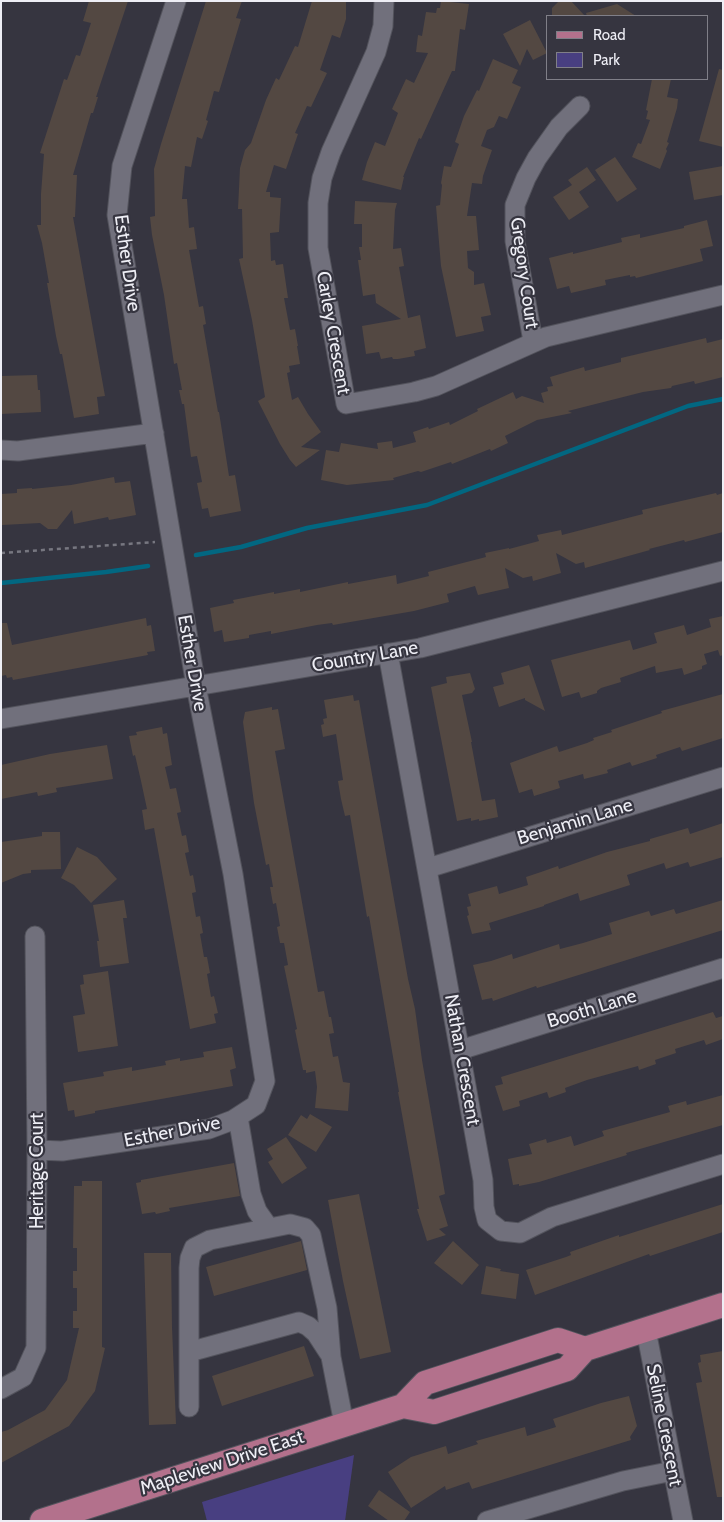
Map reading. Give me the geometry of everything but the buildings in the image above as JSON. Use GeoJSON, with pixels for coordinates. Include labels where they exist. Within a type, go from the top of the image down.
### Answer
{"type":"FeatureCollection","features":[{"type":"Feature","properties":{"kind":"main road","name":"Mapleview Drive East"},"geometry":{"type":"LineString","coordinates":[[42,1521],[403,1406],[425,1383],[558,1340],[585,1349],[723,1305]]}},
{"type":"Feature","properties":{"kind":"street","name":"Esther Drive"},"geometry":{"type":"LineString","coordinates":[[37,1150],[62,1151],[209,1129],[238,1117],[256,1105],[265,1081],[233,874],[196,686],[117,214],[122,166],[176,1]]}},
{"type":"Feature","properties":{"kind":"street","name":"Carley Crescent"},"geometry":{"type":"LineString","coordinates":[[384,1],[383,26],[376,52],[331,152],[322,178],[318,204],[318,248],[346,404],[414,392],[436,386],[533,341],[554,334],[723,295]]}},
{"type":"Feature","properties":{"kind":"street","name":"Gregory Court"},"geometry":{"type":"LineString","coordinates":[[533,341],[515,241],[515,205],[537,158],[559,127],[580,106]]}},
{"type":"Feature","properties":{"kind":"street"},"geometry":{"type":"LineString","coordinates":[[1,450],[18,451],[154,433]]}},
{"type":"Feature","properties":{"kind":"street","name":"Country Lane"},"geometry":{"type":"LineString","coordinates":[[1,719],[420,648],[723,572]]}},
{"type":"Feature","properties":{"kind":"street","name":"Nathan Crescent"},"geometry":{"type":"LineString","coordinates":[[388,653],[483,1180],[486,1220],[501,1231],[520,1233],[552,1217],[723,1164]]}},
{"type":"Feature","properties":{"kind":"street","name":"Benjamin Lane"},"geometry":{"type":"LineString","coordinates":[[428,868],[723,777]]}},
{"type":"Feature","properties":{"kind":"street","name":"Heritage Court"},"geometry":{"type":"LineString","coordinates":[[1,1390],[23,1377],[36,1348],[35,936]]}},
{"type":"Feature","properties":{"kind":"street","name":"Booth Lane"},"geometry":{"type":"LineString","coordinates":[[460,1050],[723,968]]}},
{"type":"Feature","properties":{"kind":"street"},"geometry":{"type":"LineString","coordinates":[[238,1117],[251,1194],[257,1211],[269,1228]]}},
{"type":"Feature","properties":{"kind":"street"},"geometry":{"type":"LineString","coordinates":[[189,1407],[189,1268],[194,1248],[210,1240],[290,1224],[305,1228],[311,1234],[327,1308],[331,1357],[344,1424]]}},
{"type":"Feature","properties":{"kind":"street"},"geometry":{"type":"LineString","coordinates":[[189,1352],[300,1322],[316,1333],[331,1357]]}},
{"type":"Feature","properties":{"kind":"street","name":"Seline Crescent"},"geometry":{"type":"LineString","coordinates":[[646,1330],[683,1521]]}},
{"type":"Feature","properties":{"kind":"street"},"geometry":{"type":"LineString","coordinates":[[487,1521],[623,1481],[673,1471]]}},
{"type":"Feature","properties":{"kind":"path"},"geometry":{"type":"LineString","coordinates":[[1,553],[171,541]]}},
{"type":"Feature","properties":{"kind":"green space"},"geometry":{"type":"Polygon","coordinates":[[[354,1455],[345,1521],[207,1521],[202,1502],[354,1455]]]}},
{"type":"Feature","properties":{"kind":"waterway"},"geometry":{"type":"LineString","coordinates":[[196,555],[241,547],[307,528],[427,505],[688,406],[723,399]]}},
{"type":"Feature","properties":{"kind":"waterway"},"geometry":{"type":"LineString","coordinates":[[1,583],[148,566]]}}]}
